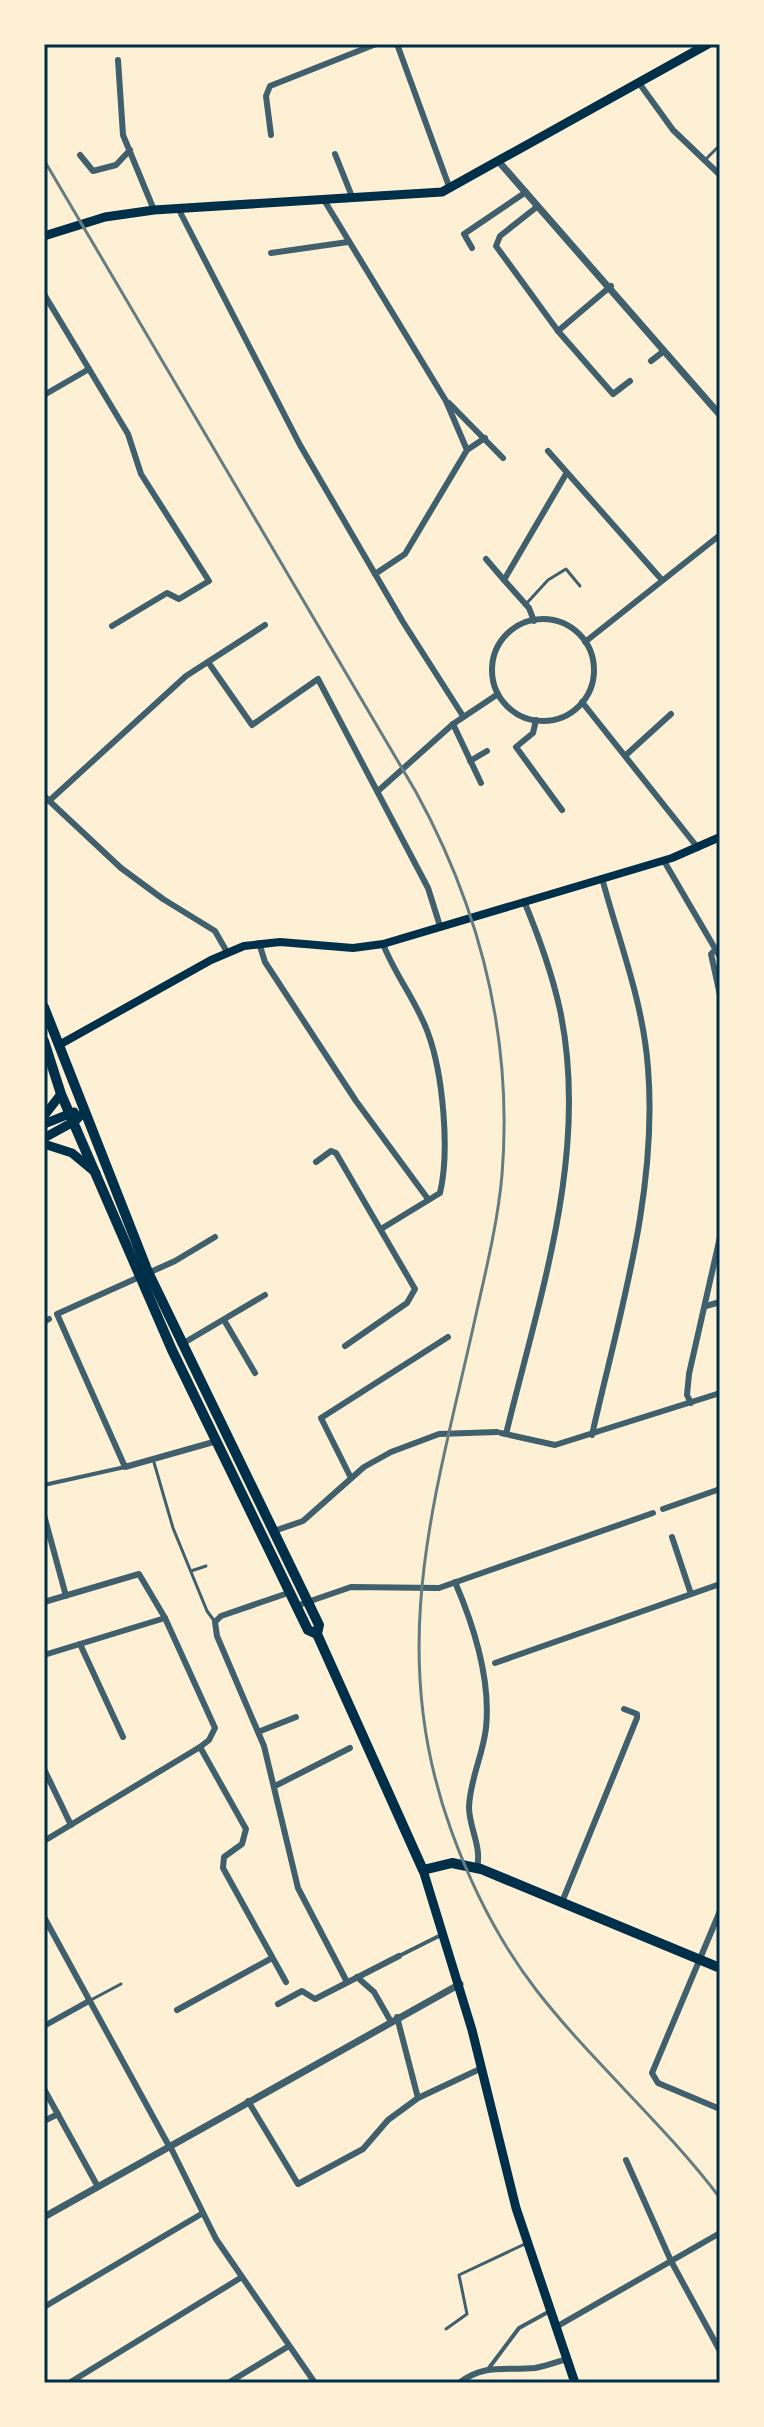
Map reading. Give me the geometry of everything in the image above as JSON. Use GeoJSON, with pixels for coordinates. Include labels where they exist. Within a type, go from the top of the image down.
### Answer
{"type":"FeatureCollection","features":[{"type":"Feature","properties":{"kind":"highway"},"geometry":{"type":"LineString","coordinates":[[44,1007],[144,1274]]}},
{"type":"Feature","properties":{"kind":"highway"},"geometry":{"type":"LineString","coordinates":[[59,1045],[45,1047],[61,1094],[176,1347],[268,1534],[319,1625],[317,1634],[423,1870],[452,1863],[477,1868],[720,1968]]}},
{"type":"Feature","properties":{"kind":"highway"},"geometry":{"type":"LineString","coordinates":[[268,1534],[289,1593],[308,1630],[317,1634]]}},
{"type":"Feature","properties":{"kind":"main road"},"geometry":{"type":"LineString","coordinates":[[44,236],[105,217],[154,210],[424,196],[450,189],[708,44]]}},
{"type":"Feature","properties":{"kind":"main road"},"geometry":{"type":"LineString","coordinates":[[59,1045],[227,952],[259,943],[353,948],[383,944],[664,861],[720,837]]}},
{"type":"Feature","properties":{"kind":"main road"},"geometry":{"type":"LineString","coordinates":[[44,1116],[61,1094]]}},
{"type":"Feature","properties":{"kind":"main road"},"geometry":{"type":"LineString","coordinates":[[44,1124],[85,1111]]}},
{"type":"Feature","properties":{"kind":"main road"},"geometry":{"type":"LineString","coordinates":[[44,1138],[72,1117]]}},
{"type":"Feature","properties":{"kind":"main road"},"geometry":{"type":"LineString","coordinates":[[44,1144],[72,1153],[98,1175]]}},
{"type":"Feature","properties":{"kind":"main road"},"geometry":{"type":"LineString","coordinates":[[423,1870],[460,1984],[509,2185],[575,2383]]}},
{"type":"Feature","properties":{"kind":"street"},"geometry":{"type":"LineString","coordinates":[[271,135],[266,96],[270,86],[376,44]]}},
{"type":"Feature","properties":{"kind":"street"},"geometry":{"type":"LineString","coordinates":[[397,44],[450,189]]}},
{"type":"Feature","properties":{"kind":"street"},"geometry":{"type":"LineString","coordinates":[[118,60],[114,69],[123,135],[154,210]]}},
{"type":"Feature","properties":{"kind":"street"},"geometry":{"type":"LineString","coordinates":[[639,83],[673,130],[720,175]]}},
{"type":"Feature","properties":{"kind":"street"},"geometry":{"type":"LineString","coordinates":[[80,155],[93,171],[106,170],[130,150]]}},
{"type":"Feature","properties":{"kind":"street"},"geometry":{"type":"LineString","coordinates":[[335,154],[353,199]]}},
{"type":"Feature","properties":{"kind":"street"},"geometry":{"type":"LineString","coordinates":[[500,163],[611,286],[720,415]]}},
{"type":"Feature","properties":{"kind":"street"},"geometry":{"type":"LineString","coordinates":[[472,248],[464,234],[526,192]]}},
{"type":"Feature","properties":{"kind":"street"},"geometry":{"type":"LineString","coordinates":[[324,200],[446,401],[467,450]]}},
{"type":"Feature","properties":{"kind":"street"},"geometry":{"type":"LineString","coordinates":[[538,206],[500,236],[496,246],[558,331],[613,394],[630,381]]}},
{"type":"Feature","properties":{"kind":"street"},"geometry":{"type":"LineString","coordinates":[[178,208],[286,419],[375,574],[463,716]]}},
{"type":"Feature","properties":{"kind":"street"},"geometry":{"type":"LineString","coordinates":[[271,253],[348,242]]}},
{"type":"Feature","properties":{"kind":"street"},"geometry":{"type":"LineString","coordinates":[[558,331],[611,286]]}},
{"type":"Feature","properties":{"kind":"street"},"geometry":{"type":"LineString","coordinates":[[44,294],[128,434],[141,474],[209,581],[179,599],[167,593],[112,626]]}},
{"type":"Feature","properties":{"kind":"street"},"geometry":{"type":"LineString","coordinates":[[651,361],[664,351]]}},
{"type":"Feature","properties":{"kind":"street"},"geometry":{"type":"LineString","coordinates":[[44,395],[89,369]]}},
{"type":"Feature","properties":{"kind":"street"},"geometry":{"type":"LineString","coordinates":[[446,401],[503,458]]}},
{"type":"Feature","properties":{"kind":"street"},"geometry":{"type":"LineString","coordinates":[[375,574],[405,554],[467,450],[485,438]]}},
{"type":"Feature","properties":{"kind":"street"},"geometry":{"type":"LineString","coordinates":[[548,451],[662,580]]}},
{"type":"Feature","properties":{"kind":"street"},"geometry":{"type":"LineString","coordinates":[[504,580],[566,474]]}},
{"type":"Feature","properties":{"kind":"street"},"geometry":{"type":"LineString","coordinates":[[585,642],[720,535]]}},
{"type":"Feature","properties":{"kind":"street"},"geometry":{"type":"LineString","coordinates":[[486,559],[526,604],[534,621]]}},
{"type":"Feature","properties":{"kind":"street"},"geometry":{"type":"LineString","coordinates":[[534,621],[560,623],[585,642],[594,671],[591,687],[582,702],[562,717],[536,720],[512,710],[498,694],[492,674],[497,649],[514,629],[534,621]]}},
{"type":"Feature","properties":{"kind":"street"},"geometry":{"type":"LineString","coordinates":[[227,952],[215,931],[132,877],[47,799],[164,694],[265,625]]}},
{"type":"Feature","properties":{"kind":"street"},"geometry":{"type":"LineString","coordinates":[[208,662],[252,725],[318,679],[428,888],[440,926]]}},
{"type":"Feature","properties":{"kind":"street"},"geometry":{"type":"LineString","coordinates":[[378,791],[453,724],[498,694]]}},
{"type":"Feature","properties":{"kind":"street"},"geometry":{"type":"LineString","coordinates":[[582,702],[698,848]]}},
{"type":"Feature","properties":{"kind":"street"},"geometry":{"type":"LineString","coordinates":[[626,755],[671,714]]}},
{"type":"Feature","properties":{"kind":"street"},"geometry":{"type":"LineString","coordinates":[[536,720],[533,733],[516,747],[562,810]]}},
{"type":"Feature","properties":{"kind":"street"},"geometry":{"type":"LineString","coordinates":[[453,724],[481,783]]}},
{"type":"Feature","properties":{"kind":"street"},"geometry":{"type":"LineString","coordinates":[[470,761],[487,751]]}},
{"type":"Feature","properties":{"kind":"street"},"geometry":{"type":"LineString","coordinates":[[664,861],[718,948],[720,957]]}},
{"type":"Feature","properties":{"kind":"street"},"geometry":{"type":"LineString","coordinates":[[592,1435],[644,1200],[649,1126],[648,1068],[637,991],[602,878]]}},
{"type":"Feature","properties":{"kind":"street"},"geometry":{"type":"LineString","coordinates":[[501,1433],[560,1200],[569,1111],[560,1013],[548,965],[524,901]]}},
{"type":"Feature","properties":{"kind":"street"},"geometry":{"type":"LineString","coordinates":[[259,943],[265,962],[356,1101],[428,1199]]}},
{"type":"Feature","properties":{"kind":"street"},"geometry":{"type":"LineString","coordinates":[[381,1229],[440,1193],[443,1153],[440,1099],[432,1045],[383,944]]}},
{"type":"Feature","properties":{"kind":"street"},"geometry":{"type":"LineString","coordinates":[[718,948],[711,954],[720,991]]}},
{"type":"Feature","properties":{"kind":"street"},"geometry":{"type":"LineString","coordinates":[[316,1162],[331,1151],[336,1153],[415,1289],[407,1303],[345,1346]]}},
{"type":"Feature","properties":{"kind":"street"},"geometry":{"type":"LineString","coordinates":[[125,1467],[57,1314],[215,1237]]}},
{"type":"Feature","properties":{"kind":"street"},"geometry":{"type":"LineString","coordinates":[[691,1403],[687,1395],[689,1374],[720,1237]]}},
{"type":"Feature","properties":{"kind":"street"},"geometry":{"type":"LineString","coordinates":[[176,1347],[265,1295]]}},
{"type":"Feature","properties":{"kind":"street"},"geometry":{"type":"LineString","coordinates":[[706,1306],[720,1302]]}},
{"type":"Feature","properties":{"kind":"street"},"geometry":{"type":"LineString","coordinates":[[224,1320],[255,1373]]}},
{"type":"Feature","properties":{"kind":"street"},"geometry":{"type":"LineString","coordinates":[[351,1478],[321,1418],[448,1337]]}},
{"type":"Feature","properties":{"kind":"street"},"geometry":{"type":"LineString","coordinates":[[268,1534],[303,1521],[351,1478],[383,1456],[429,1436],[457,1431],[501,1433],[555,1445],[720,1393]]}},
{"type":"Feature","properties":{"kind":"street"},"geometry":{"type":"LineString","coordinates":[[44,1485],[125,1467],[221,1439]]}},
{"type":"Feature","properties":{"kind":"street"},"geometry":{"type":"LineString","coordinates":[[663,1509],[720,1489]]}},
{"type":"Feature","properties":{"kind":"street"},"geometry":{"type":"LineString","coordinates":[[296,1606],[351,1587],[433,1589],[653,1513]]}},
{"type":"Feature","properties":{"kind":"street"},"geometry":{"type":"LineString","coordinates":[[44,1515],[66,1596]]}},
{"type":"Feature","properties":{"kind":"street"},"geometry":{"type":"LineString","coordinates":[[672,1537],[689,1590]]}},
{"type":"Feature","properties":{"kind":"street"},"geometry":{"type":"LineString","coordinates":[[44,1602],[139,1574],[165,1618],[215,1724],[212,1736],[200,1747],[44,1841]]}},
{"type":"Feature","properties":{"kind":"street"},"geometry":{"type":"LineString","coordinates":[[455,1582],[483,1667],[486,1725],[472,1780],[469,1812],[478,1841],[477,1868]]}},
{"type":"Feature","properties":{"kind":"street"},"geometry":{"type":"LineString","coordinates":[[495,1663],[689,1590],[720,1584]]}},
{"type":"Feature","properties":{"kind":"street"},"geometry":{"type":"LineString","coordinates":[[300,1587],[221,1616],[215,1622],[217,1636],[258,1732],[275,1786],[296,1885],[347,1982]]}},
{"type":"Feature","properties":{"kind":"street"},"geometry":{"type":"LineString","coordinates":[[44,1655],[165,1618]]}},
{"type":"Feature","properties":{"kind":"street"},"geometry":{"type":"LineString","coordinates":[[80,1644],[123,1737]]}},
{"type":"Feature","properties":{"kind":"street"},"geometry":{"type":"LineString","coordinates":[[562,1903],[637,1718],[637,1714],[624,1709]]}},
{"type":"Feature","properties":{"kind":"street"},"geometry":{"type":"LineString","coordinates":[[258,1732],[296,1717]]}},
{"type":"Feature","properties":{"kind":"street"},"geometry":{"type":"LineString","coordinates":[[200,1747],[246,1829],[244,1841],[224,1857],[223,1868],[286,1982]]}},
{"type":"Feature","properties":{"kind":"street"},"geometry":{"type":"LineString","coordinates":[[275,1786],[350,1748]]}},
{"type":"Feature","properties":{"kind":"street"},"geometry":{"type":"LineString","coordinates":[[44,1769],[71,1825]]}},
{"type":"Feature","properties":{"kind":"street"},"geometry":{"type":"LineString","coordinates":[[720,1911],[652,2076],[658,2083],[720,2109]]}},
{"type":"Feature","properties":{"kind":"street"},"geometry":{"type":"LineString","coordinates":[[44,1917],[203,2213],[242,2277],[315,2383]]}},
{"type":"Feature","properties":{"kind":"street"},"geometry":{"type":"LineString","coordinates":[[278,2004],[302,1991],[315,1999],[445,1934]]}},
{"type":"Feature","properties":{"kind":"street"},"geometry":{"type":"LineString","coordinates":[[177,2010],[272,1958]]}},
{"type":"Feature","properties":{"kind":"street"},"geometry":{"type":"LineString","coordinates":[[357,1977],[363,1986],[374,1992],[393,2018],[418,2098]]}},
{"type":"Feature","properties":{"kind":"street"},"geometry":{"type":"LineString","coordinates":[[44,2217],[393,2018],[460,1984]]}},
{"type":"Feature","properties":{"kind":"street"},"geometry":{"type":"LineString","coordinates":[[44,2026],[89,2001]]}},
{"type":"Feature","properties":{"kind":"street"},"geometry":{"type":"LineString","coordinates":[[248,2101],[298,2184],[363,2149],[388,2120],[418,2098],[482,2068]]}},
{"type":"Feature","properties":{"kind":"street"},"geometry":{"type":"LineString","coordinates":[[44,2089],[98,2187]]}},
{"type":"Feature","properties":{"kind":"street"},"geometry":{"type":"LineString","coordinates":[[44,2121],[58,2114]]}},
{"type":"Feature","properties":{"kind":"street"},"geometry":{"type":"LineString","coordinates":[[626,2160],[671,2261],[720,2351]]}},
{"type":"Feature","properties":{"kind":"street"},"geometry":{"type":"LineString","coordinates":[[44,2307],[203,2213]]}},
{"type":"Feature","properties":{"kind":"street"},"geometry":{"type":"LineString","coordinates":[[556,2327],[720,2233]]}},
{"type":"Feature","properties":{"kind":"street"},"geometry":{"type":"LineString","coordinates":[[69,2383],[242,2277]]}},
{"type":"Feature","properties":{"kind":"street"},"geometry":{"type":"LineString","coordinates":[[489,2368],[519,2328],[551,2310]]}},
{"type":"Feature","properties":{"kind":"street"},"geometry":{"type":"LineString","coordinates":[[228,2383],[289,2346]]}},
{"type":"Feature","properties":{"kind":"street"},"geometry":{"type":"LineString","coordinates":[[459,2383],[473,2373],[489,2368],[533,2368],[567,2359]]}},
{"type":"Feature","properties":{"kind":"lane"},"geometry":{"type":"LineString","coordinates":[[705,161],[720,145]]}},
{"type":"Feature","properties":{"kind":"lane"},"geometry":{"type":"LineString","coordinates":[[526,604],[548,580],[566,569],[580,586]]}},
{"type":"Feature","properties":{"kind":"lane"},"geometry":{"type":"LineString","coordinates":[[153,1459],[191,1571],[207,1611],[215,1622]]}},
{"type":"Feature","properties":{"kind":"lane"},"geometry":{"type":"LineString","coordinates":[[191,1571],[206,1566]]}},
{"type":"Feature","properties":{"kind":"lane"},"geometry":{"type":"LineString","coordinates":[[89,2001],[121,1984]]}},
{"type":"Feature","properties":{"kind":"lane"},"geometry":{"type":"LineString","coordinates":[[446,2329],[467,2314],[459,2275],[529,2243]]}},
{"type":"Feature","properties":{"kind":"railway"},"geometry":{"type":"LineString","coordinates":[[44,160],[416,792],[439,837],[475,929],[497,1025],[504,1124],[502,1175],[492,1243],[447,1443],[424,1569],[419,1632],[421,1696],[431,1762],[459,1852],[477,1894],[510,1953],[559,2018],[676,2145],[720,2198]]}}]}
